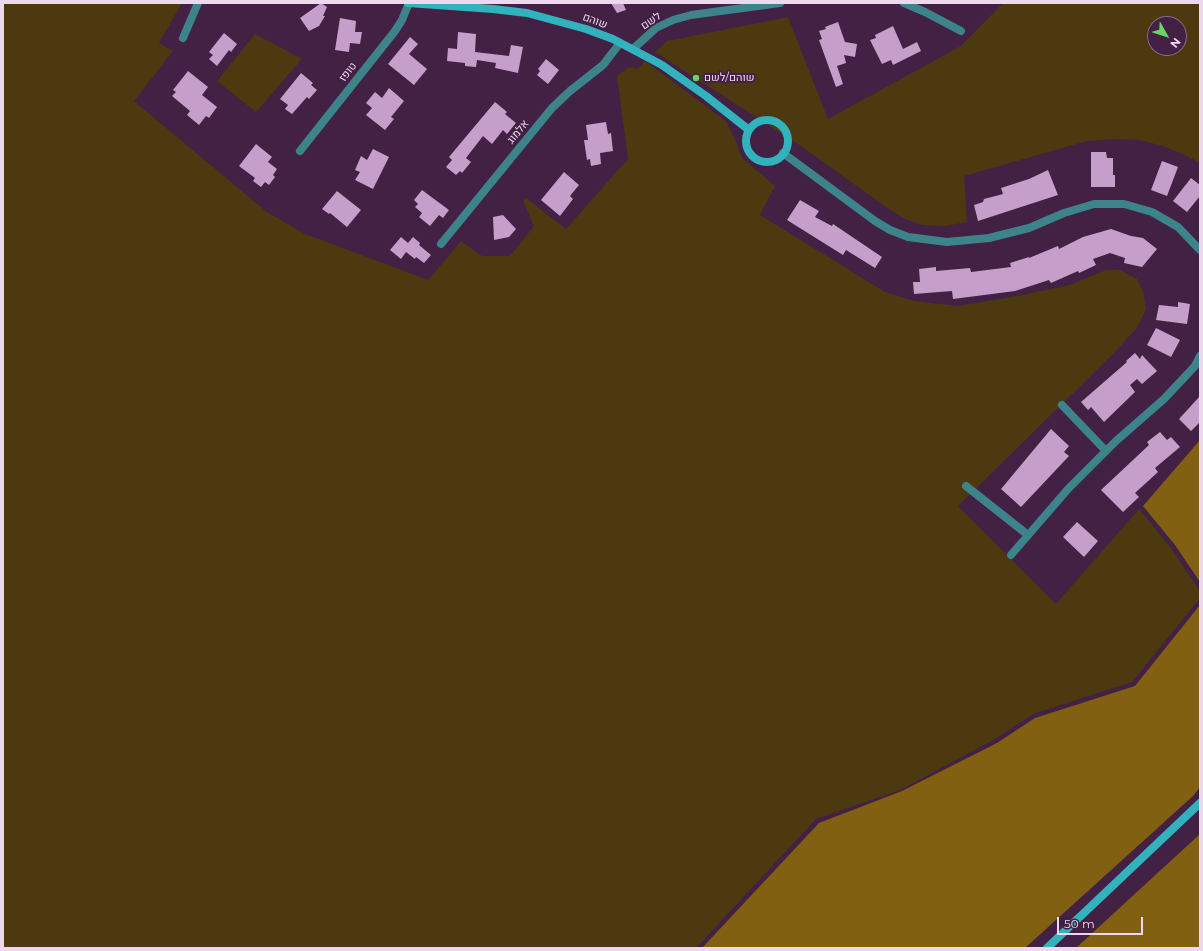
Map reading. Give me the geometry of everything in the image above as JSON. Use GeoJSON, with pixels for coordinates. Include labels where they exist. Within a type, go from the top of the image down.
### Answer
{"type":"FeatureCollection","features":[{"type":"Feature","properties":{"kind":"street"},"geometry":{"type":"LineString","coordinates":[[183,38],[198,3]]}},
{"type":"Feature","properties":{"kind":"street","name":"שוהם"},"geometry":{"type":"LineString","coordinates":[[409,3],[526,13],[586,29],[633,49],[684,80],[749,130]]}},
{"type":"Feature","properties":{"kind":"street","name":"טופז"},"geometry":{"type":"LineString","coordinates":[[300,151],[395,31],[402,20],[409,3]]}},
{"type":"Feature","properties":{"kind":"street","name":"לשם"},"geometry":{"type":"LineString","coordinates":[[633,49],[656,28],[673,20],[691,15],[780,3]]}},
{"type":"Feature","properties":{"kind":"street"},"geometry":{"type":"LineString","coordinates":[[904,3],[961,31]]}},
{"type":"Feature","properties":{"kind":"street","name":"אלמוג"},"geometry":{"type":"LineString","coordinates":[[441,244],[552,108],[570,91],[603,65],[620,43]]}},
{"type":"Feature","properties":{"kind":"street"},"geometry":{"type":"LineString","coordinates":[[762,120],[775,122],[781,125],[787,137],[787,144],[783,153],[775,160],[768,161],[755,158],[747,147],[746,140],[749,130],[755,123],[762,120]]}},
{"type":"Feature","properties":{"kind":"street"},"geometry":{"type":"LineString","coordinates":[[783,153],[875,221],[890,230],[908,237],[947,242],[989,238],[1029,228],[1094,204],[1124,204],[1152,212],[1178,227],[1200,250]]}},
{"type":"Feature","properties":{"kind":"street"},"geometry":{"type":"LineString","coordinates":[[1011,555],[1068,489],[1106,451],[1164,399],[1195,366],[1200,356]]}},
{"type":"Feature","properties":{"kind":"street"},"geometry":{"type":"LineString","coordinates":[[1062,405],[1106,451]]}},
{"type":"Feature","properties":{"kind":"street"},"geometry":{"type":"LineString","coordinates":[[966,486],[1028,534]]}},
{"type":"Feature","properties":{"kind":"street"},"geometry":{"type":"LineString","coordinates":[[1047,948],[1200,803]]}},
{"type":"Feature","properties":{"kind":"shaded area"},"geometry":{"type":"Polygon","coordinates":[[[3,3],[182,3],[159,43],[173,51],[134,101],[267,212],[305,234],[428,280],[461,241],[482,256],[510,256],[534,226],[523,201],[526,198],[566,229],[628,159],[617,76],[629,67],[638,68],[645,61],[726,121],[742,158],[775,186],[760,215],[885,292],[914,301],[958,306],[1070,285],[1106,270],[1120,270],[1137,279],[1143,291],[1146,309],[1137,328],[1111,356],[958,506],[1056,604],[1139,509],[1171,548],[1200,591],[1200,598],[1132,682],[1033,714],[995,739],[900,790],[816,819],[696,948],[3,948],[3,3]]]}},
{"type":"Feature","properties":{"kind":"shaded area"},"geometry":{"type":"Polygon","coordinates":[[[1003,3],[1200,3],[1200,163],[1163,146],[1139,140],[1114,139],[1087,141],[964,176],[967,222],[945,226],[922,225],[893,212],[798,144],[655,52],[667,41],[788,17],[828,119],[961,46],[1003,3]]]}},
{"type":"Feature","properties":{"kind":"shaded area"},"geometry":{"type":"Polygon","coordinates":[[[255,34],[302,59],[256,112],[217,81],[255,34]]]}},
{"type":"Feature","properties":{"kind":"shaded area"},"geometry":{"type":"Polygon","coordinates":[[[1200,440],[1200,582],[1175,545],[1143,506],[1200,440]]]}},
{"type":"Feature","properties":{"kind":"shaded area"},"geometry":{"type":"Polygon","coordinates":[[[1200,605],[1200,787],[1193,796],[1025,948],[702,948],[819,823],[902,791],[997,743],[1035,718],[1135,686],[1200,605]]]}},
{"type":"Feature","properties":{"kind":"shaded area"},"geometry":{"type":"Polygon","coordinates":[[[1200,834],[1200,948],[1076,948],[1200,834]]]}},
{"type":"Feature","properties":{"kind":"building"},"geometry":{"type":"Polygon","coordinates":[[[321,3],[327,7],[323,16],[325,16],[319,26],[309,31],[300,18],[321,3]]]}},
{"type":"Feature","properties":{"kind":"building"},"geometry":{"type":"Polygon","coordinates":[[[611,3],[623,3],[626,10],[617,13],[611,3]]]}},
{"type":"Feature","properties":{"kind":"building"},"geometry":{"type":"Polygon","coordinates":[[[340,18],[356,21],[355,32],[362,32],[360,44],[350,43],[349,52],[335,50],[340,18]]]}},
{"type":"Feature","properties":{"kind":"building"},"geometry":{"type":"Polygon","coordinates":[[[838,22],[845,42],[857,44],[855,57],[844,55],[846,63],[837,66],[843,84],[836,87],[819,40],[822,39],[819,31],[838,22]]]}},
{"type":"Feature","properties":{"kind":"building"},"geometry":{"type":"Polygon","coordinates":[[[893,26],[903,49],[917,42],[921,51],[893,65],[891,60],[882,64],[870,40],[876,38],[875,35],[893,26]]]}},
{"type":"Feature","properties":{"kind":"building"},"geometry":{"type":"Polygon","coordinates":[[[458,32],[476,34],[475,52],[509,56],[511,45],[523,47],[518,73],[495,68],[496,63],[477,60],[476,67],[465,66],[465,63],[447,61],[448,48],[457,49],[458,32]]]}},
{"type":"Feature","properties":{"kind":"building"},"geometry":{"type":"Polygon","coordinates":[[[224,33],[237,44],[231,52],[229,50],[217,66],[209,59],[213,55],[209,52],[224,33]]]}},
{"type":"Feature","properties":{"kind":"building"},"geometry":{"type":"Polygon","coordinates":[[[410,37],[418,44],[409,54],[427,69],[414,85],[388,64],[410,37]]]}},
{"type":"Feature","properties":{"kind":"building"},"geometry":{"type":"Polygon","coordinates":[[[546,59],[559,70],[548,84],[537,75],[540,71],[538,69],[546,59]]]}},
{"type":"Feature","properties":{"kind":"building"},"geometry":{"type":"Polygon","coordinates":[[[188,71],[208,87],[202,95],[217,107],[209,118],[206,116],[199,125],[187,115],[190,111],[172,96],[176,92],[173,90],[188,71]]]}},
{"type":"Feature","properties":{"kind":"building"},"geometry":{"type":"Polygon","coordinates":[[[301,73],[313,83],[311,85],[317,90],[309,99],[307,97],[292,114],[285,109],[288,105],[280,99],[301,73]]]}},
{"type":"Feature","properties":{"kind":"building"},"geometry":{"type":"Polygon","coordinates":[[[389,88],[404,101],[391,117],[394,119],[385,130],[366,115],[372,108],[366,103],[375,92],[382,98],[389,88]]]}},
{"type":"Feature","properties":{"kind":"building"},"geometry":{"type":"Polygon","coordinates":[[[495,102],[507,112],[505,114],[516,123],[507,134],[503,130],[492,144],[483,136],[466,158],[471,162],[462,173],[460,171],[456,175],[446,167],[452,160],[449,157],[495,102]]]}},
{"type":"Feature","properties":{"kind":"building"},"geometry":{"type":"Polygon","coordinates":[[[606,122],[608,134],[611,133],[613,151],[600,153],[601,164],[591,166],[590,159],[587,160],[584,140],[588,140],[586,125],[606,122]]]}},
{"type":"Feature","properties":{"kind":"building"},"geometry":{"type":"Polygon","coordinates":[[[256,144],[272,157],[268,162],[277,169],[273,175],[275,177],[269,185],[265,182],[261,187],[253,181],[255,178],[239,166],[256,144]]]}},
{"type":"Feature","properties":{"kind":"building"},"geometry":{"type":"Polygon","coordinates":[[[373,149],[389,157],[373,189],[355,180],[360,172],[355,170],[361,156],[367,160],[373,149]]]}},
{"type":"Feature","properties":{"kind":"building"},"geometry":{"type":"Polygon","coordinates":[[[1091,152],[1106,152],[1107,158],[1113,158],[1115,187],[1091,187],[1091,152]]]}},
{"type":"Feature","properties":{"kind":"building"},"geometry":{"type":"Polygon","coordinates":[[[1162,161],[1178,167],[1167,196],[1151,190],[1162,161]]]}},
{"type":"Feature","properties":{"kind":"building"},"geometry":{"type":"Polygon","coordinates":[[[1048,170],[1058,195],[978,221],[974,205],[983,202],[984,199],[1003,194],[1001,188],[1029,179],[1048,170]]]}},
{"type":"Feature","properties":{"kind":"building"},"geometry":{"type":"Polygon","coordinates":[[[564,172],[579,185],[570,196],[573,199],[560,216],[541,200],[564,172]]]}},
{"type":"Feature","properties":{"kind":"building"},"geometry":{"type":"Polygon","coordinates":[[[1191,178],[1200,185],[1200,196],[1187,212],[1173,201],[1191,178]]]}},
{"type":"Feature","properties":{"kind":"building"},"geometry":{"type":"Polygon","coordinates":[[[422,190],[449,210],[443,218],[439,215],[430,226],[419,217],[422,213],[415,207],[418,204],[414,200],[422,190]]]}},
{"type":"Feature","properties":{"kind":"building"},"geometry":{"type":"Polygon","coordinates":[[[337,191],[361,210],[347,227],[330,213],[329,214],[322,209],[337,191]]]}},
{"type":"Feature","properties":{"kind":"building"},"geometry":{"type":"Polygon","coordinates":[[[800,200],[819,211],[815,217],[832,226],[833,224],[882,257],[875,268],[846,250],[843,255],[787,220],[800,200]]]}},
{"type":"Feature","properties":{"kind":"building"},"geometry":{"type":"Polygon","coordinates":[[[503,215],[516,229],[509,237],[494,240],[493,217],[503,215]]]}},
{"type":"Feature","properties":{"kind":"building"},"geometry":{"type":"Polygon","coordinates":[[[1111,229],[1131,236],[1143,238],[1157,249],[1142,267],[1124,263],[1125,258],[1110,253],[1093,259],[1096,265],[1079,273],[1078,271],[1051,283],[1049,280],[1015,291],[953,299],[952,291],[914,294],[913,282],[920,282],[919,269],[936,267],[936,271],[970,268],[971,272],[1011,267],[1010,263],[1029,258],[1058,246],[1059,249],[1083,237],[1111,229]]]}},
{"type":"Feature","properties":{"kind":"building"},"geometry":{"type":"Polygon","coordinates":[[[401,237],[408,243],[413,237],[420,243],[419,245],[431,255],[424,263],[416,257],[415,259],[406,252],[401,259],[390,250],[401,237]]]}},
{"type":"Feature","properties":{"kind":"building"},"geometry":{"type":"Polygon","coordinates":[[[1178,302],[1190,304],[1187,324],[1156,320],[1159,305],[1178,307],[1178,302]]]}},
{"type":"Feature","properties":{"kind":"building"},"geometry":{"type":"Polygon","coordinates":[[[1156,328],[1180,340],[1171,357],[1147,345],[1156,328]]]}},
{"type":"Feature","properties":{"kind":"building"},"geometry":{"type":"Polygon","coordinates":[[[1135,353],[1140,359],[1142,355],[1157,371],[1142,384],[1137,379],[1130,385],[1135,392],[1104,422],[1091,407],[1088,410],[1081,402],[1127,362],[1126,361],[1135,353]]]}},
{"type":"Feature","properties":{"kind":"building"},"geometry":{"type":"Polygon","coordinates":[[[1200,396],[1200,422],[1191,431],[1179,419],[1200,396]]]}},
{"type":"Feature","properties":{"kind":"building"},"geometry":{"type":"Polygon","coordinates":[[[1051,429],[1069,446],[1064,452],[1069,456],[1021,507],[1001,489],[1051,429]]]}},
{"type":"Feature","properties":{"kind":"building"},"geometry":{"type":"Polygon","coordinates":[[[1160,432],[1167,440],[1171,437],[1180,447],[1155,468],[1158,472],[1135,493],[1139,497],[1123,512],[1101,490],[1149,445],[1147,442],[1160,432]]]}},
{"type":"Feature","properties":{"kind":"building"},"geometry":{"type":"Polygon","coordinates":[[[1077,522],[1098,541],[1084,557],[1063,537],[1077,522]]]}},
{"type":"Feature","properties":{"kind":"place","name":"שוהם/לשם"},"geometry":{"type":"Point","coordinates":[696,78]}}]}
